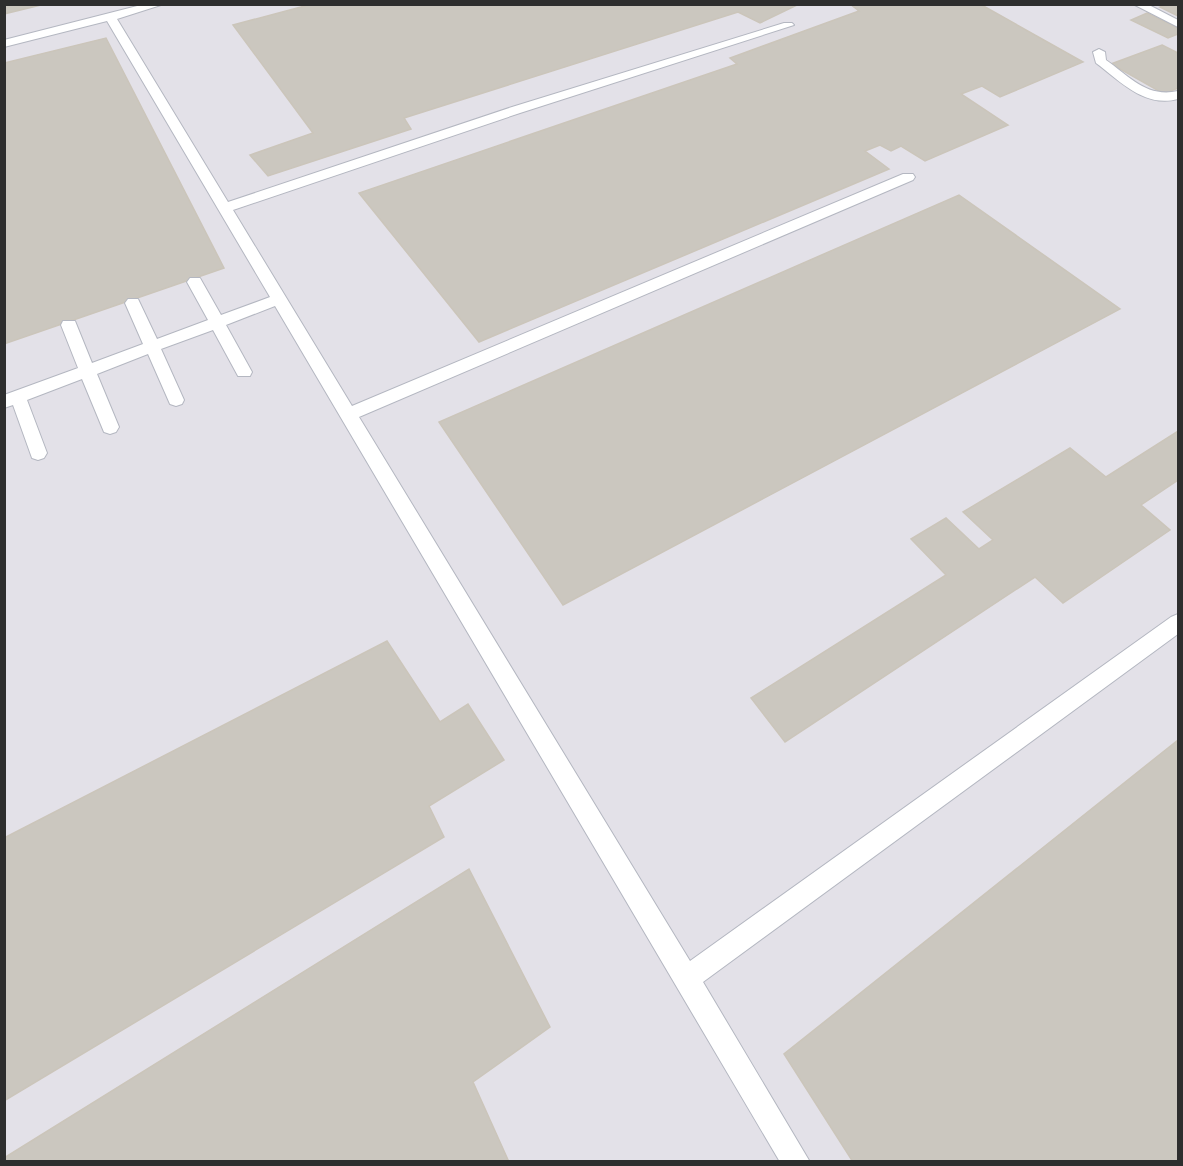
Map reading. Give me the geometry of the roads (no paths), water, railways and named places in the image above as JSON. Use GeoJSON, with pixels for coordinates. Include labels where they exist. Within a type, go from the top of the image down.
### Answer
{"type":"FeatureCollection","features":[{"type":"Feature","properties":{"kind":"lane"},"geometry":{"type":"LineString","coordinates":[[4,44],[159,4]]}},
{"type":"Feature","properties":{"kind":"lane"},"geometry":{"type":"LineString","coordinates":[[1138,4],[1179,24]]}},
{"type":"Feature","properties":{"kind":"lane"},"geometry":{"type":"LineString","coordinates":[[110,17],[796,1161]]}},
{"type":"Feature","properties":{"kind":"lane"},"geometry":{"type":"LineString","coordinates":[[224,208],[516,110],[788,25]]}},
{"type":"Feature","properties":{"kind":"lane"},"geometry":{"type":"LineString","coordinates":[[1099,52],[1100,61],[1152,96],[1169,99],[1179,95]]}},
{"type":"Feature","properties":{"kind":"lane"},"geometry":{"type":"LineString","coordinates":[[348,415],[908,177]]}},
{"type":"Feature","properties":{"kind":"lane"},"geometry":{"type":"LineString","coordinates":[[195,282],[244,372]]}},
{"type":"Feature","properties":{"kind":"lane"},"geometry":{"type":"LineString","coordinates":[[38,453],[11,399],[279,299]]}},
{"type":"Feature","properties":{"kind":"lane"},"geometry":{"type":"LineString","coordinates":[[133,303],[176,400]]}},
{"type":"Feature","properties":{"kind":"lane"},"geometry":{"type":"LineString","coordinates":[[69,325],[110,427]]}},
{"type":"Feature","properties":{"kind":"lane"},"geometry":{"type":"LineString","coordinates":[[687,978],[1179,623]]}}]}
